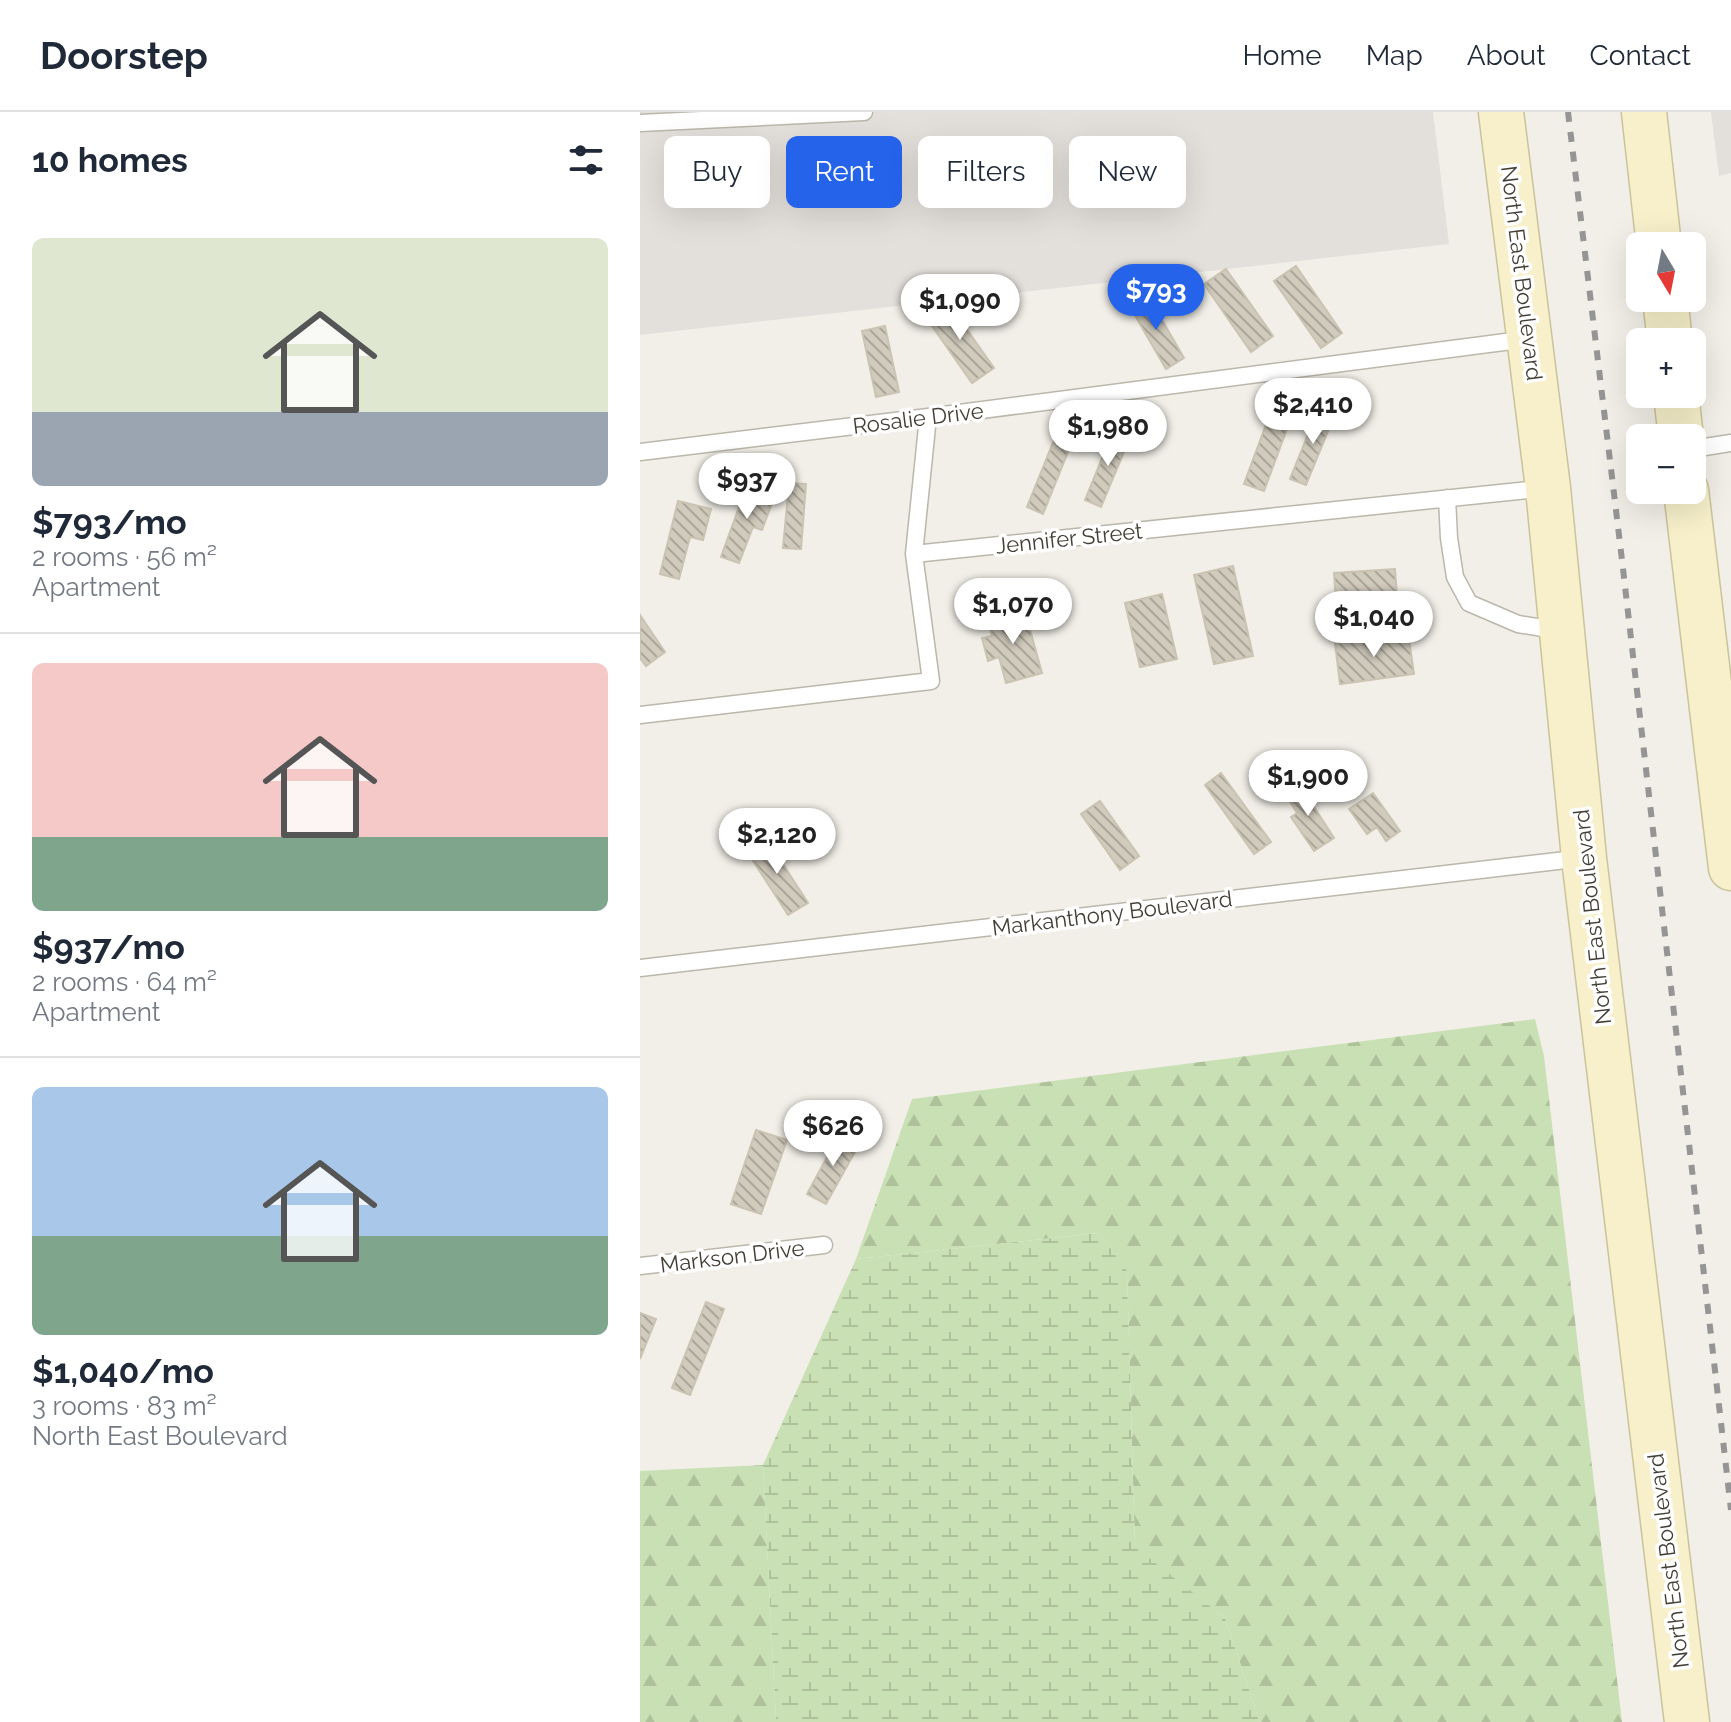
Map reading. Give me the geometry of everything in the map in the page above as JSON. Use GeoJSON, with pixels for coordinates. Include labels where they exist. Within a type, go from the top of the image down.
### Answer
{"type":"FeatureCollection","features":[{"type":"Feature","properties":{"kind":"main road","name":"North East Boulevard"},"geometry":{"type":"LineString","coordinates":[[1501,112],[1548,488],[1584,858],[1687,1722]]}},
{"type":"Feature","properties":{"kind":"main road"},"geometry":{"type":"LineString","coordinates":[[1644,112],[1657,232]]}},
{"type":"Feature","properties":{"kind":"main road"},"geometry":{"type":"LineString","coordinates":[[1688,504],[1726,787],[1731,868]]}},
{"type":"Feature","properties":{"kind":"lane"},"geometry":{"type":"LineString","coordinates":[[640,123],[864,112]]}},
{"type":"Feature","properties":{"kind":"lane","name":"Rosalie Drive"},"geometry":{"type":"LineString","coordinates":[[640,452],[1530,338]]}},
{"type":"Feature","properties":{"kind":"lane"},"geometry":{"type":"LineString","coordinates":[[640,715],[931,681],[914,554],[928,417]]}},
{"type":"Feature","properties":{"kind":"lane"},"geometry":{"type":"LineString","coordinates":[[1706,446],[1730,442]]}},
{"type":"Feature","properties":{"kind":"lane","name":"Jennifer Street"},"geometry":{"type":"LineString","coordinates":[[914,554],[1548,488]]}},
{"type":"Feature","properties":{"kind":"lane"},"geometry":{"type":"LineString","coordinates":[[1447,498],[1455,577],[1469,603],[1518,624],[1562,631]]}},
{"type":"Feature","properties":{"kind":"lane","name":"Markanthony Boulevard"},"geometry":{"type":"LineString","coordinates":[[640,968],[1584,858]]}},
{"type":"Feature","properties":{"kind":"lane","name":"Markson Drive"},"geometry":{"type":"LineString","coordinates":[[640,1266],[824,1245]]}},
{"type":"Feature","properties":{"kind":"shaded area"},"geometry":{"type":"Polygon","coordinates":[[[640,112],[1433,112],[1449,244],[640,335],[640,112]]]}},
{"type":"Feature","properties":{"kind":"shaded area"},"geometry":{"type":"Polygon","coordinates":[[[1711,112],[1731,112],[1731,173],[1719,176],[1711,112]]]}},
{"type":"Feature","properties":{"kind":"green space"},"geometry":{"type":"Polygon","coordinates":[[[1535,1019],[1544,1056],[1622,1722],[1260,1722],[1225,1618],[1135,1548],[1127,1272],[1099,1233],[856,1259],[912,1099],[1535,1019]]]}},
{"type":"Feature","properties":{"kind":"green space"},"geometry":{"type":"Polygon","coordinates":[[[1099,1233],[1127,1271],[1135,1547],[1225,1618],[1260,1722],[776,1722],[763,1465],[856,1259],[1099,1233]]]}},
{"type":"Feature","properties":{"kind":"green space"},"geometry":{"type":"Polygon","coordinates":[[[763,1465],[776,1722],[640,1722],[640,1471],[763,1465]]]}},
{"type":"Feature","properties":{"kind":"building"},"geometry":{"type":"Polygon","coordinates":[[[1296,266],[1342,333],[1321,348],[1274,281],[1296,266]]]}},
{"type":"Feature","properties":{"kind":"building"},"geometry":{"type":"Polygon","coordinates":[[[1226,269],[1273,336],[1251,352],[1204,284],[1226,269]]]}},
{"type":"Feature","properties":{"kind":"building"},"geometry":{"type":"Polygon","coordinates":[[[1147,294],[1184,358],[1166,369],[1129,305],[1147,294]]]}},
{"type":"Feature","properties":{"kind":"building"},"geometry":{"type":"Polygon","coordinates":[[[947,301],[994,368],[972,383],[925,316],[947,301]]]}},
{"type":"Feature","properties":{"kind":"building"},"geometry":{"type":"Polygon","coordinates":[[[885,326],[899,392],[876,397],[862,331],[885,326]]]}},
{"type":"Feature","properties":{"kind":"building"},"geometry":{"type":"Polygon","coordinates":[[[1319,407],[1335,414],[1306,485],[1290,479],[1319,407]]]}},
{"type":"Feature","properties":{"kind":"building"},"geometry":{"type":"Polygon","coordinates":[[[1271,411],[1291,418],[1264,491],[1244,484],[1271,411]]]}},
{"type":"Feature","properties":{"kind":"building"},"geometry":{"type":"Polygon","coordinates":[[[1114,429],[1131,435],[1101,507],[1085,500],[1114,429]]]}},
{"type":"Feature","properties":{"kind":"building"},"geometry":{"type":"Polygon","coordinates":[[[1056,435],[1072,442],[1043,514],[1027,507],[1056,435]]]}},
{"type":"Feature","properties":{"kind":"building"},"geometry":{"type":"Polygon","coordinates":[[[789,483],[806,484],[801,549],[783,548],[789,483]]]}},
{"type":"Feature","properties":{"kind":"building"},"geometry":{"type":"Polygon","coordinates":[[[747,485],[775,495],[762,530],[753,527],[739,563],[721,557],[747,485]]]}},
{"type":"Feature","properties":{"kind":"building"},"geometry":{"type":"Polygon","coordinates":[[[678,501],[711,509],[703,540],[690,537],[679,579],[660,574],[678,501]]]}},
{"type":"Feature","properties":{"kind":"building"},"geometry":{"type":"Polygon","coordinates":[[[1233,566],[1253,656],[1214,664],[1194,575],[1233,566]]]}},
{"type":"Feature","properties":{"kind":"building"},"geometry":{"type":"Polygon","coordinates":[[[1395,569],[1398,612],[1354,615],[1353,601],[1336,602],[1334,573],[1395,569]]]}},
{"type":"Feature","properties":{"kind":"building"},"geometry":{"type":"Polygon","coordinates":[[[1162,594],[1177,659],[1140,667],[1125,603],[1162,594]]]}},
{"type":"Feature","properties":{"kind":"building"},"geometry":{"type":"Polygon","coordinates":[[[1024,608],[1042,673],[1006,683],[999,657],[988,661],[982,638],[992,636],[987,618],[1024,608]]]}},
{"type":"Feature","properties":{"kind":"building"},"geometry":{"type":"Polygon","coordinates":[[[640,615],[665,652],[646,666],[640,658],[640,615]]]}},
{"type":"Feature","properties":{"kind":"building"},"geometry":{"type":"Polygon","coordinates":[[[1408,633],[1414,674],[1340,684],[1335,643],[1408,633]]]}},
{"type":"Feature","properties":{"kind":"building"},"geometry":{"type":"Polygon","coordinates":[[[1221,773],[1271,842],[1254,854],[1205,785],[1221,773]]]}},
{"type":"Feature","properties":{"kind":"building"},"geometry":{"type":"Polygon","coordinates":[[[1298,782],[1334,838],[1314,851],[1291,817],[1297,813],[1284,792],[1298,782]]]}},
{"type":"Feature","properties":{"kind":"building"},"geometry":{"type":"Polygon","coordinates":[[[1373,793],[1400,831],[1386,841],[1377,827],[1367,834],[1349,809],[1373,793]]]}},
{"type":"Feature","properties":{"kind":"building"},"geometry":{"type":"Polygon","coordinates":[[[1100,801],[1139,856],[1120,870],[1081,814],[1100,801]]]}},
{"type":"Feature","properties":{"kind":"building"},"geometry":{"type":"Polygon","coordinates":[[[766,838],[808,903],[788,915],[746,850],[766,838]]]}},
{"type":"Feature","properties":{"kind":"building"},"geometry":{"type":"Polygon","coordinates":[[[756,1130],[787,1140],[761,1214],[731,1204],[756,1130]]]}},
{"type":"Feature","properties":{"kind":"building"},"geometry":{"type":"Polygon","coordinates":[[[840,1133],[860,1143],[826,1204],[807,1194],[840,1133]]]}},
{"type":"Feature","properties":{"kind":"building"},"geometry":{"type":"Polygon","coordinates":[[[706,1302],[724,1309],[690,1395],[672,1388],[706,1302]]]}},
{"type":"Feature","properties":{"kind":"building"},"geometry":{"type":"Polygon","coordinates":[[[640,1313],[656,1319],[640,1359],[640,1313]]]}},
{"type":"Feature","properties":{"kind":"railway"},"geometry":{"type":"LineString","coordinates":[[1568,112],[1731,1510]]}}]}
